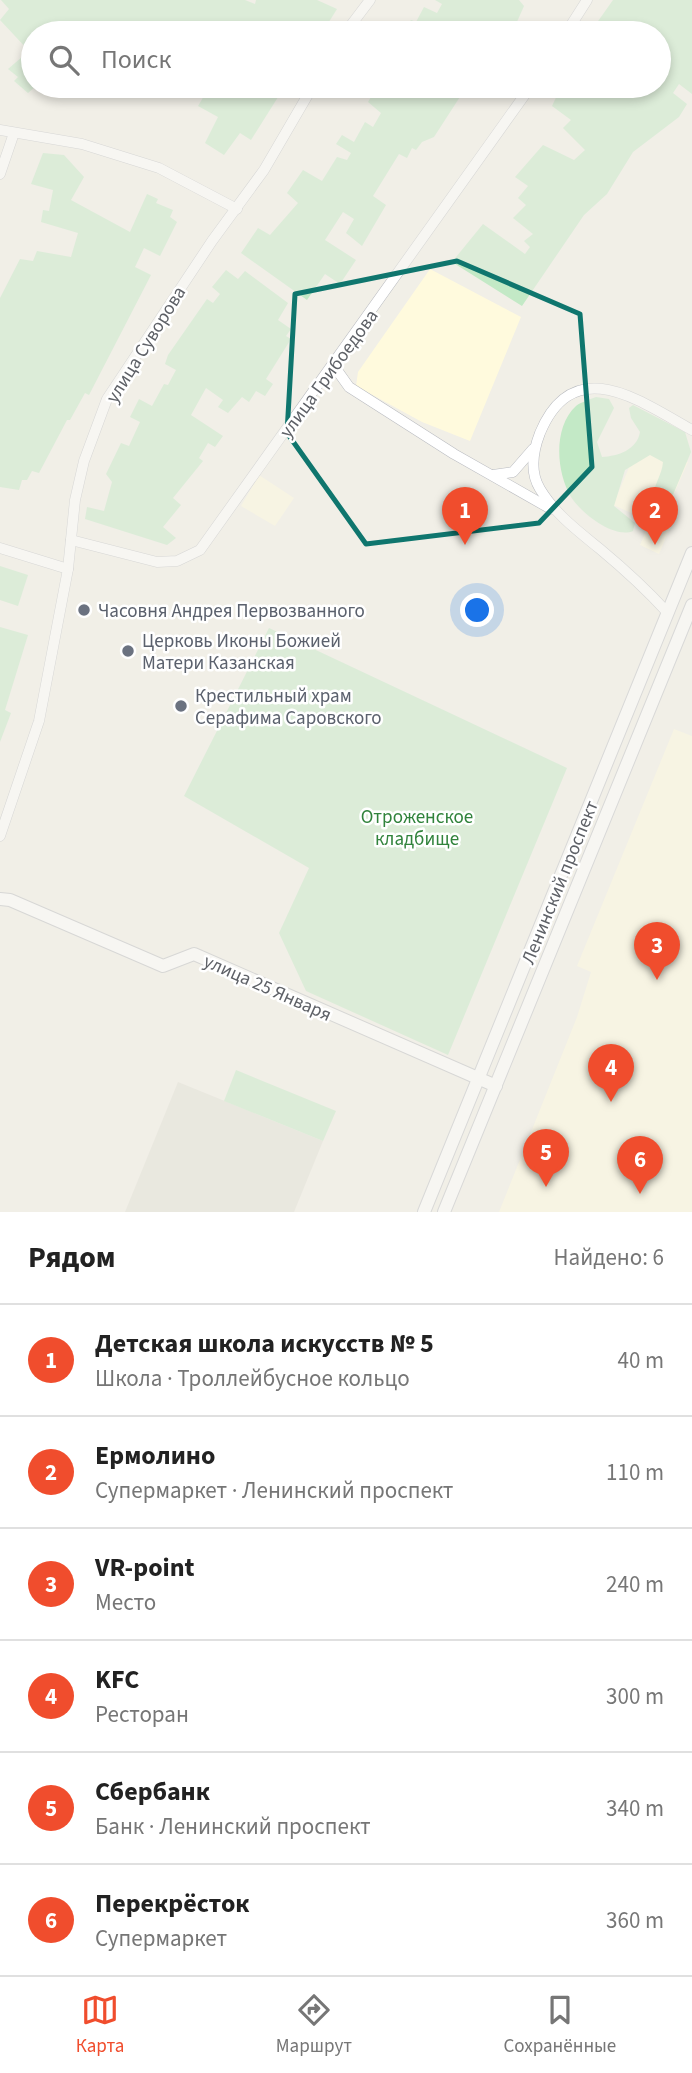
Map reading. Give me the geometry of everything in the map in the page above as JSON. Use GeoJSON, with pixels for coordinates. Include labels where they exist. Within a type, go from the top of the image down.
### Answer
{"type":"FeatureCollection","features":[{"type":"Feature","properties":{"kind":"main road","name":"Ленинский проспект"},"geometry":{"type":"LineString","coordinates":[[424,1212],[692,552]]}},
{"type":"Feature","properties":{"kind":"main road","name":"Ленинский проспект"},"geometry":{"type":"LineString","coordinates":[[444,1212],[692,605]]}},
{"type":"Feature","properties":{"kind":"main road"},"geometry":{"type":"LineString","coordinates":[[667,612],[679,618],[670,643],[671,656]]}},
{"type":"Feature","properties":{"kind":"main road","name":"улица 25 Января"},"geometry":{"type":"LineString","coordinates":[[0,899],[10,900],[163,965],[194,954],[496,1086]]}},
{"type":"Feature","properties":{"kind":"street"},"geometry":{"type":"LineString","coordinates":[[354,21],[370,0]]}},
{"type":"Feature","properties":{"kind":"street"},"geometry":{"type":"LineString","coordinates":[[574,21],[587,0]]}},
{"type":"Feature","properties":{"kind":"street","name":"улица Суворова"},"geometry":{"type":"LineString","coordinates":[[0,836],[39,721],[68,569],[75,500],[84,461],[107,399],[190,272],[237,209],[306,98]]}},
{"type":"Feature","properties":{"kind":"street","name":"улица Грибоедова"},"geometry":{"type":"LineString","coordinates":[[71,540],[157,562],[177,561],[200,550],[334,366],[523,98]]}},
{"type":"Feature","properties":{"kind":"street"},"geometry":{"type":"LineString","coordinates":[[0,130],[82,144],[159,168],[237,209]]}},
{"type":"Feature","properties":{"kind":"street"},"geometry":{"type":"LineString","coordinates":[[0,174],[15,133]]}},
{"type":"Feature","properties":{"kind":"street"},"geometry":{"type":"LineString","coordinates":[[334,366],[349,387],[554,510],[645,588],[667,612]]}},
{"type":"Feature","properties":{"kind":"street"},"geometry":{"type":"LineString","coordinates":[[492,475],[513,472],[535,447],[552,412],[563,400],[576,391],[593,387],[633,397],[692,430]]}},
{"type":"Feature","properties":{"kind":"street"},"geometry":{"type":"LineString","coordinates":[[535,447],[534,475],[554,510]]}},
{"type":"Feature","properties":{"kind":"street"},"geometry":{"type":"LineString","coordinates":[[0,548],[68,569]]}},
{"type":"Feature","properties":{"kind":"highlighted area"},"geometry":{"type":"Polygon","coordinates":[[[457,261],[580,314],[592,467],[539,523],[366,544],[287,433],[295,294],[457,261]]]}},
{"type":"Feature","properties":{"kind":"shaded area"},"geometry":{"type":"Polygon","coordinates":[[[430,269],[521,317],[470,441],[422,422],[356,386],[358,372],[430,269]]]}},
{"type":"Feature","properties":{"kind":"shaded area"},"geometry":{"type":"Polygon","coordinates":[[[640,442],[688,462],[667,510],[676,514],[659,554],[640,545],[650,521],[613,505],[640,442]]]}},
{"type":"Feature","properties":{"kind":"shaded area"},"geometry":{"type":"Polygon","coordinates":[[[259,475],[294,498],[275,526],[241,506],[259,475]]]}},
{"type":"Feature","properties":{"kind":"shaded area"},"geometry":{"type":"Polygon","coordinates":[[[674,729],[692,736],[692,1212],[499,1212],[577,1017],[591,972],[577,966],[674,729]]]}},
{"type":"Feature","properties":{"kind":"shaded area"},"geometry":{"type":"Polygon","coordinates":[[[178,1082],[323,1141],[294,1212],[125,1212],[178,1082]]]}},
{"type":"Feature","properties":{"kind":"green space"},"geometry":{"type":"Polygon","coordinates":[[[1,0],[245,0],[255,4],[256,0],[317,0],[337,9],[330,21],[21,21],[21,42],[0,20],[9,9],[1,0]]]}},
{"type":"Feature","properties":{"kind":"green space"},"geometry":{"type":"Polygon","coordinates":[[[435,0],[519,0],[524,6],[517,21],[417,21],[424,7],[437,13],[442,4],[435,0]]]}},
{"type":"Feature","properties":{"kind":"green space"},"geometry":{"type":"Polygon","coordinates":[[[613,0],[692,0],[692,94],[679,84],[673,93],[687,104],[679,117],[633,152],[607,194],[584,215],[522,306],[452,262],[483,224],[525,254],[530,247],[524,241],[533,234],[513,218],[526,205],[518,198],[528,186],[515,177],[543,145],[574,160],[585,150],[563,128],[571,120],[552,106],[556,98],[671,98],[671,21],[598,21],[613,0]]]}},
{"type":"Feature","properties":{"kind":"green space"},"geometry":{"type":"Polygon","coordinates":[[[21,58],[21,87],[14,81],[18,77],[8,69],[21,58]]]}},
{"type":"Feature","properties":{"kind":"green space"},"geometry":{"type":"Polygon","coordinates":[[[203,98],[277,98],[251,140],[240,133],[224,155],[205,143],[218,117],[198,106],[203,98]]]}},
{"type":"Feature","properties":{"kind":"green space"},"geometry":{"type":"Polygon","coordinates":[[[370,98],[459,98],[434,137],[422,142],[416,150],[412,148],[407,158],[399,154],[373,196],[386,205],[362,246],[346,233],[354,219],[343,212],[325,240],[356,260],[340,284],[325,274],[307,300],[241,253],[258,228],[270,235],[298,203],[287,193],[303,170],[322,181],[337,157],[347,160],[351,153],[336,144],[342,135],[354,142],[365,122],[373,127],[381,113],[368,102],[370,98]]]}},
{"type":"Feature","properties":{"kind":"green space"},"geometry":{"type":"Polygon","coordinates":[[[43,153],[64,155],[84,177],[71,200],[130,232],[147,194],[158,199],[156,203],[173,210],[170,217],[177,222],[160,256],[144,248],[135,267],[151,275],[89,395],[85,393],[70,420],[67,420],[39,473],[32,471],[27,480],[22,480],[19,490],[0,487],[0,298],[20,259],[33,261],[37,251],[71,257],[78,233],[41,222],[43,210],[49,211],[53,190],[31,184],[43,153]]]}},
{"type":"Feature","properties":{"kind":"green space"},"geometry":{"type":"Polygon","coordinates":[[[226,270],[238,279],[245,271],[288,303],[278,320],[291,329],[286,336],[291,339],[266,379],[273,384],[265,396],[256,391],[249,402],[242,397],[228,413],[218,407],[223,400],[206,388],[191,415],[223,436],[215,447],[208,443],[199,458],[203,461],[173,498],[181,505],[163,527],[176,538],[167,545],[85,519],[87,507],[104,511],[112,482],[106,474],[121,443],[129,446],[140,422],[130,417],[139,399],[152,406],[164,384],[168,385],[176,370],[165,364],[168,355],[207,299],[213,303],[220,294],[212,287],[226,270]]]}},
{"type":"Feature","properties":{"kind":"green space"},"geometry":{"type":"Polygon","coordinates":[[[596,397],[609,399],[614,408],[597,442],[602,457],[626,451],[638,438],[640,432],[631,418],[629,408],[633,405],[685,432],[691,452],[670,502],[661,505],[653,501],[653,496],[663,462],[650,455],[625,470],[614,506],[635,523],[633,531],[617,531],[590,517],[571,497],[562,475],[559,450],[563,426],[576,406],[596,397]]]}},
{"type":"Feature","properties":{"kind":"green space"},"geometry":{"type":"Polygon","coordinates":[[[0,566],[28,575],[18,606],[0,600],[0,566]]]}},
{"type":"Feature","properties":{"kind":"green space"},"geometry":{"type":"Polygon","coordinates":[[[0,627],[28,635],[5,710],[11,713],[0,742],[0,627]]]}},
{"type":"Feature","properties":{"kind":"green space","name":"Отроженское кладбище"},"geometry":{"type":"Polygon","coordinates":[[[269,628],[567,768],[448,1055],[306,991],[279,933],[309,868],[184,796],[269,628]]]}},
{"type":"Feature","properties":{"kind":"green space"},"geometry":{"type":"Polygon","coordinates":[[[236,1070],[336,1111],[323,1141],[224,1101],[236,1070]]]}},
{"type":"Feature","properties":{"kind":"place","name":"Детская школа искусств № 5"},"geometry":{"type":"Point","coordinates":[465,545]}},
{"type":"Feature","properties":{"kind":"place","name":"Ермолино"},"geometry":{"type":"Point","coordinates":[655,545]}},
{"type":"Feature","properties":{"kind":"place","name":"Часовня Андрея Первозванного"},"geometry":{"type":"Point","coordinates":[84,610]}},
{"type":"Feature","properties":{"kind":"place","name":"Церковь Иконы Божией Матери Казанская"},"geometry":{"type":"Point","coordinates":[128,651]}},
{"type":"Feature","properties":{"kind":"place","name":"Крестильный храм Серафима Саровского"},"geometry":{"type":"Point","coordinates":[181,706]}},
{"type":"Feature","properties":{"kind":"place","name":"VR-point"},"geometry":{"type":"Point","coordinates":[657,980]}},
{"type":"Feature","properties":{"kind":"place","name":"KFC"},"geometry":{"type":"Point","coordinates":[611,1102]}},
{"type":"Feature","properties":{"kind":"place","name":"Сбербанк"},"geometry":{"type":"Point","coordinates":[546,1187]}},
{"type":"Feature","properties":{"kind":"place","name":"Перекрёсток"},"geometry":{"type":"Point","coordinates":[640,1194]}}]}
